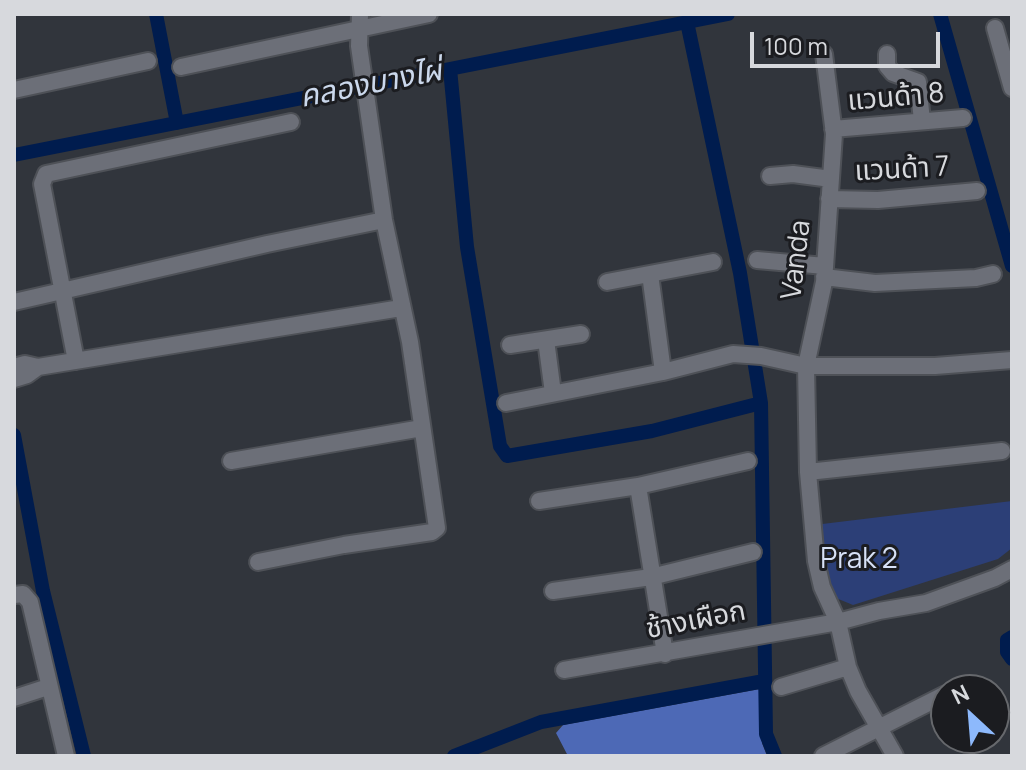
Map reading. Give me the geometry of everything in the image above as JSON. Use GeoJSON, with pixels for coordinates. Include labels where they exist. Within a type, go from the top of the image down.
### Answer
{"type":"FeatureCollection","features":[{"type":"Feature","properties":{"kind":"street"},"geometry":{"type":"LineString","coordinates":[[181,67],[360,21],[429,14]]}},
{"type":"Feature","properties":{"kind":"street"},"geometry":{"type":"LineString","coordinates":[[258,562],[435,530],[438,522],[410,342],[384,220],[362,70],[360,21]]}},
{"type":"Feature","properties":{"kind":"street"},"geometry":{"type":"LineString","coordinates":[[995,28],[1011,78]]}},
{"type":"Feature","properties":{"kind":"street","name":"Vanda"},"geometry":{"type":"LineString","coordinates":[[824,54],[833,129],[831,179],[824,271],[806,366],[808,472],[818,575],[838,622],[848,667],[895,756]]}},
{"type":"Feature","properties":{"kind":"street"},"geometry":{"type":"LineString","coordinates":[[887,54],[887,66],[893,73],[918,82],[922,121]]}},
{"type":"Feature","properties":{"kind":"street"},"geometry":{"type":"LineString","coordinates":[[14,90],[148,61]]}},
{"type":"Feature","properties":{"kind":"street","name":"แวนด้า 8"},"geometry":{"type":"LineString","coordinates":[[833,129],[963,118]]}},
{"type":"Feature","properties":{"kind":"street"},"geometry":{"type":"LineString","coordinates":[[76,361],[42,184],[46,174],[291,122]]}},
{"type":"Feature","properties":{"kind":"street"},"geometry":{"type":"LineString","coordinates":[[770,176],[793,174],[831,179]]}},
{"type":"Feature","properties":{"kind":"street","name":"แวนด้า 7"},"geometry":{"type":"LineString","coordinates":[[829,199],[878,200],[977,191]]}},
{"type":"Feature","properties":{"kind":"street"},"geometry":{"type":"LineString","coordinates":[[14,302],[384,220]]}},
{"type":"Feature","properties":{"kind":"street"},"geometry":{"type":"LineString","coordinates":[[757,260],[875,283],[976,278],[993,274]]}},
{"type":"Feature","properties":{"kind":"street"},"geometry":{"type":"LineString","coordinates":[[607,282],[713,262]]}},
{"type":"Feature","properties":{"kind":"street"},"geometry":{"type":"LineString","coordinates":[[650,274],[663,372]]}},
{"type":"Feature","properties":{"kind":"street"},"geometry":{"type":"LineString","coordinates":[[15,373],[401,308]]}},
{"type":"Feature","properties":{"kind":"street"},"geometry":{"type":"LineString","coordinates":[[510,345],[581,334]]}},
{"type":"Feature","properties":{"kind":"street"},"geometry":{"type":"LineString","coordinates":[[546,340],[553,393]]}},
{"type":"Feature","properties":{"kind":"street"},"geometry":{"type":"LineString","coordinates":[[506,403],[742,354],[806,366],[935,366],[1012,360]]}},
{"type":"Feature","properties":{"kind":"street"},"geometry":{"type":"LineString","coordinates":[[231,461],[422,428]]}},
{"type":"Feature","properties":{"kind":"street"},"geometry":{"type":"LineString","coordinates":[[808,472],[1002,451]]}},
{"type":"Feature","properties":{"kind":"street"},"geometry":{"type":"LineString","coordinates":[[539,501],[638,486],[748,461]]}},
{"type":"Feature","properties":{"kind":"street"},"geometry":{"type":"LineString","coordinates":[[638,486],[665,654]]}},
{"type":"Feature","properties":{"kind":"street"},"geometry":{"type":"LineString","coordinates":[[553,591],[651,577],[753,552]]}},
{"type":"Feature","properties":{"kind":"street","name":"ช้างเผือก"},"geometry":{"type":"LineString","coordinates":[[564,670],[838,622],[926,603],[1012,569]]}},
{"type":"Feature","properties":{"kind":"street"},"geometry":{"type":"LineString","coordinates":[[14,595],[23,594],[30,602],[66,756]]}},
{"type":"Feature","properties":{"kind":"street"},"geometry":{"type":"LineString","coordinates":[[781,687],[848,667]]}},
{"type":"Feature","properties":{"kind":"street"},"geometry":{"type":"LineString","coordinates":[[14,698],[48,687]]}},
{"type":"Feature","properties":{"kind":"street"},"geometry":{"type":"LineString","coordinates":[[823,756],[930,701]]}},
{"type":"Feature","properties":{"kind":"green space","name":"Prak 2"},"geometry":{"type":"Polygon","coordinates":[[[1012,501],[1012,548],[998,559],[853,605],[831,596],[814,525],[1012,501]]]}},
{"type":"Feature","properties":{"kind":"shaded area"},"geometry":{"type":"Polygon","coordinates":[[[760,689],[762,743],[767,756],[568,756],[556,733],[563,725],[760,689]]]}},
{"type":"Feature","properties":{"kind":"waterway"},"geometry":{"type":"LineString","coordinates":[[156,14],[177,123]]}},
{"type":"Feature","properties":{"kind":"waterway","name":"คลองบางไผ่"},"geometry":{"type":"LineString","coordinates":[[14,155],[728,14]]}},
{"type":"Feature","properties":{"kind":"waterway"},"geometry":{"type":"LineString","coordinates":[[940,14],[1012,266]]}},
{"type":"Feature","properties":{"kind":"waterway"},"geometry":{"type":"LineString","coordinates":[[687,22],[740,273],[761,403],[766,734],[775,756]]}},
{"type":"Feature","properties":{"kind":"waterway"},"geometry":{"type":"LineString","coordinates":[[450,69],[467,247],[500,446],[507,456],[652,431],[761,403]]}},
{"type":"Feature","properties":{"kind":"waterway"},"geometry":{"type":"LineString","coordinates":[[14,435],[43,591],[84,756]]}},
{"type":"Feature","properties":{"kind":"waterway"},"geometry":{"type":"LineString","coordinates":[[1012,637],[1007,640],[1007,652],[1012,659]]}},
{"type":"Feature","properties":{"kind":"waterway"},"geometry":{"type":"LineString","coordinates":[[454,756],[541,722],[764,681]]}}]}
